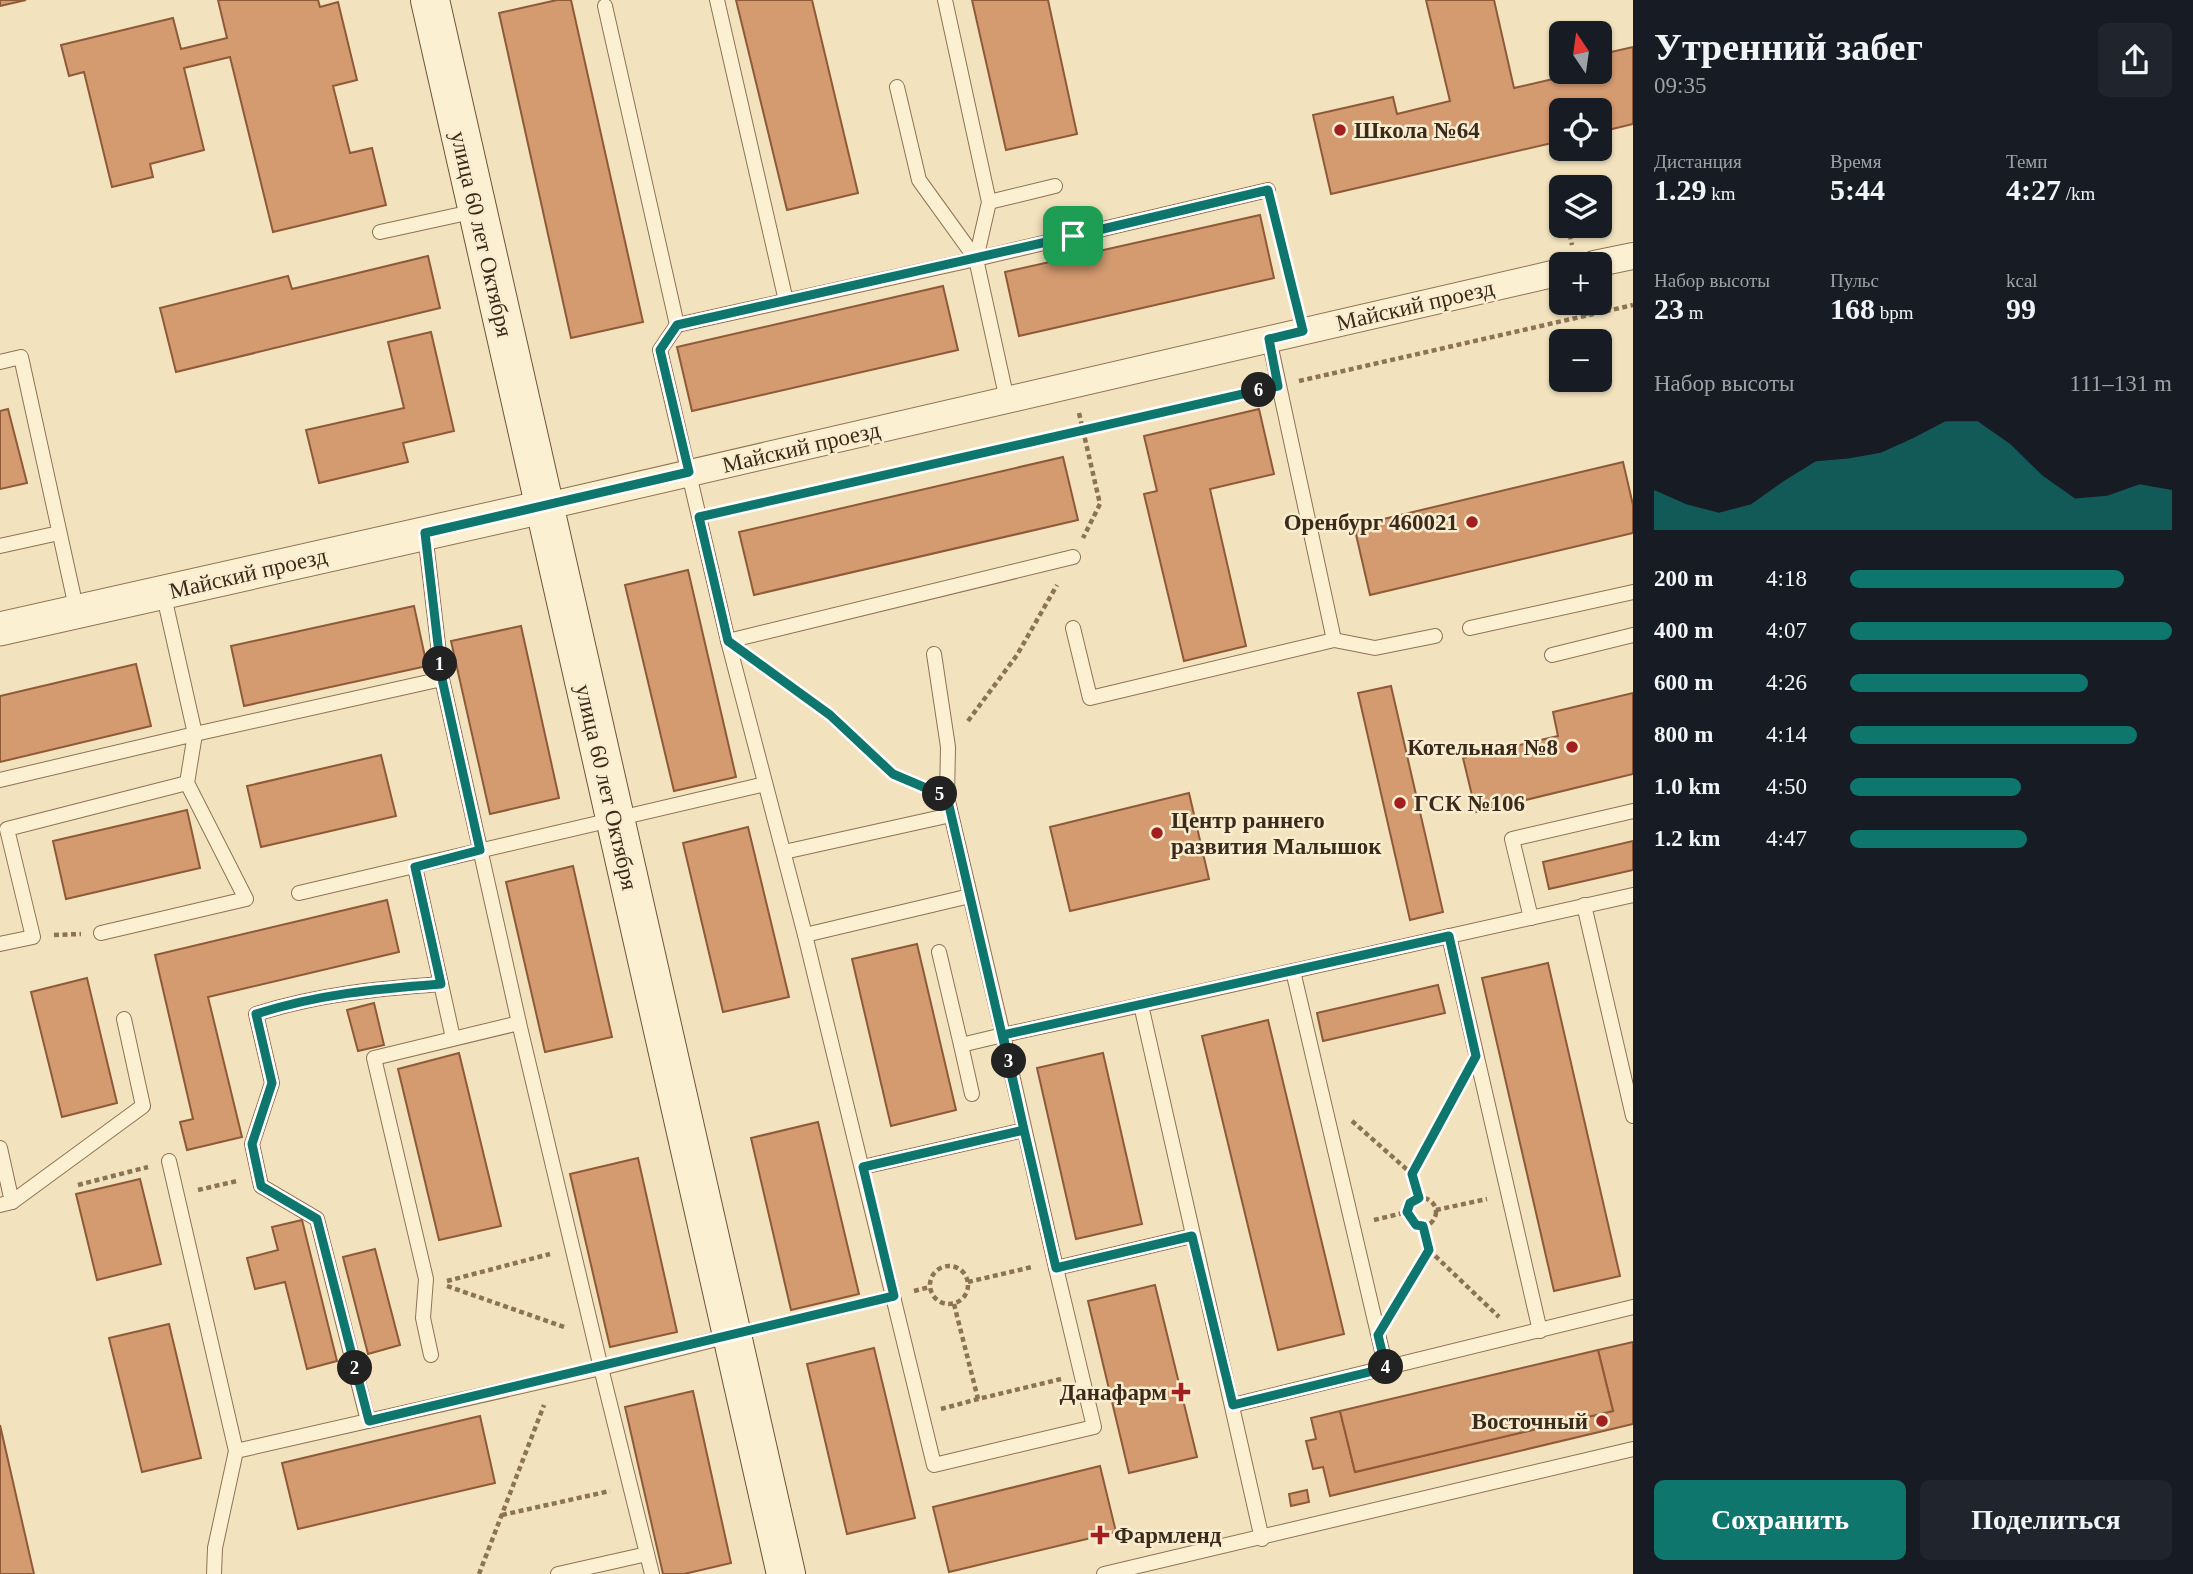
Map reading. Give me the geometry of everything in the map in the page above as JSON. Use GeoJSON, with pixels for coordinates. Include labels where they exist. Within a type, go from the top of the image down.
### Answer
{"type":"FeatureCollection","features":[{"type":"Feature","properties":{"kind":"main road","name":"улица 60 лет Октября"},"geometry":{"type":"LineString","coordinates":[[430,0],[786,1574]]}},
{"type":"Feature","properties":{"kind":"street"},"geometry":{"type":"LineString","coordinates":[[1612,260],[1633,256]]}},
{"type":"Feature","properties":{"kind":"street","name":"Майский проезд"},"geometry":{"type":"LineString","coordinates":[[0,629],[543,507],[1549,275]]}},
{"type":"Feature","properties":{"kind":"lane"},"geometry":{"type":"LineString","coordinates":[[717,0],[786,301]]}},
{"type":"Feature","properties":{"kind":"lane"},"geometry":{"type":"LineString","coordinates":[[945,0],[989,202],[976,259]]}},
{"type":"Feature","properties":{"kind":"lane"},"geometry":{"type":"LineString","coordinates":[[605,6],[677,325]]}},
{"type":"Feature","properties":{"kind":"lane"},"geometry":{"type":"LineString","coordinates":[[897,87],[919,180],[976,259],[1007,400]]}},
{"type":"Feature","properties":{"kind":"lane"},"geometry":{"type":"LineString","coordinates":[[989,202],[1055,186]]}},
{"type":"Feature","properties":{"kind":"lane"},"geometry":{"type":"LineString","coordinates":[[934,654],[948,747],[947,797],[1094,1427],[934,1465],[805,935],[728,641],[660,350],[677,325],[976,259],[1268,190]]}},
{"type":"Feature","properties":{"kind":"lane"},"geometry":{"type":"LineString","coordinates":[[380,232],[477,210]]}},
{"type":"Feature","properties":{"kind":"lane"},"geometry":{"type":"LineString","coordinates":[[1269,339],[1334,640]]}},
{"type":"Feature","properties":{"kind":"lane"},"geometry":{"type":"LineString","coordinates":[[0,362],[21,357],[76,612]]}},
{"type":"Feature","properties":{"kind":"lane"},"geometry":{"type":"LineString","coordinates":[[0,546],[59,533]]}},
{"type":"Feature","properties":{"kind":"lane"},"geometry":{"type":"LineString","coordinates":[[425,533],[442,679],[572,1249],[652,1574]]}},
{"type":"Feature","properties":{"kind":"lane"},"geometry":{"type":"LineString","coordinates":[[728,641],[1073,557]]}},
{"type":"Feature","properties":{"kind":"lane"},"geometry":{"type":"LineString","coordinates":[[101,933],[246,899],[187,783],[195,734],[163,592]]}},
{"type":"Feature","properties":{"kind":"lane"},"geometry":{"type":"LineString","coordinates":[[1470,628],[1633,592]]}},
{"type":"Feature","properties":{"kind":"lane"},"geometry":{"type":"LineString","coordinates":[[1073,628],[1090,698],[1334,640],[1375,648],[1435,636]]}},
{"type":"Feature","properties":{"kind":"lane"},"geometry":{"type":"LineString","coordinates":[[1552,655],[1633,635]]}},
{"type":"Feature","properties":{"kind":"lane"},"geometry":{"type":"LineString","coordinates":[[0,780],[442,679]]}},
{"type":"Feature","properties":{"kind":"lane"},"geometry":{"type":"LineString","coordinates":[[0,944],[33,937],[7,829],[187,783]]}},
{"type":"Feature","properties":{"kind":"lane"},"geometry":{"type":"LineString","coordinates":[[299,893],[765,784]]}},
{"type":"Feature","properties":{"kind":"lane"},"geometry":{"type":"LineString","coordinates":[[1531,918],[1512,839],[1633,811]]}},
{"type":"Feature","properties":{"kind":"lane"},"geometry":{"type":"LineString","coordinates":[[784,852],[951,815]]}},
{"type":"Feature","properties":{"kind":"lane"},"geometry":{"type":"LineString","coordinates":[[415,867],[453,1038]]}},
{"type":"Feature","properties":{"kind":"lane"},"geometry":{"type":"LineString","coordinates":[[961,1045],[1633,895]]}},
{"type":"Feature","properties":{"kind":"lane"},"geometry":{"type":"LineString","coordinates":[[805,935],[970,896]]}},
{"type":"Feature","properties":{"kind":"lane"},"geometry":{"type":"LineString","coordinates":[[1584,905],[1633,1116]]}},
{"type":"Feature","properties":{"kind":"lane"},"geometry":{"type":"LineString","coordinates":[[1449,936],[1540,1331]]}},
{"type":"Feature","properties":{"kind":"lane"},"geometry":{"type":"LineString","coordinates":[[939,952],[972,1094]]}},
{"type":"Feature","properties":{"kind":"lane"},"geometry":{"type":"LineString","coordinates":[[1293,971],[1386,1368]]}},
{"type":"Feature","properties":{"kind":"lane"},"geometry":{"type":"LineString","coordinates":[[369,1421],[317,1219],[261,1186],[252,1144],[272,1083],[256,1014],[350,990],[441,984]]}},
{"type":"Feature","properties":{"kind":"lane"},"geometry":{"type":"LineString","coordinates":[[1140,1005],[1262,1539]]}},
{"type":"Feature","properties":{"kind":"lane"},"geometry":{"type":"LineString","coordinates":[[0,1148],[6,1203],[144,1106],[124,1019]]}},
{"type":"Feature","properties":{"kind":"lane"},"geometry":{"type":"LineString","coordinates":[[431,1355],[422,1318],[426,1279],[374,1058],[519,1023]]}},
{"type":"Feature","properties":{"kind":"lane"},"geometry":{"type":"LineString","coordinates":[[863,1167],[1024,1130]]}},
{"type":"Feature","properties":{"kind":"lane"},"geometry":{"type":"LineString","coordinates":[[169,1161],[236,1451],[215,1549],[214,1574]]}},
{"type":"Feature","properties":{"kind":"lane"},"geometry":{"type":"LineString","coordinates":[[1056,1268],[1192,1236]]}},
{"type":"Feature","properties":{"kind":"lane"},"geometry":{"type":"LineString","coordinates":[[1233,1405],[1633,1307]]}},
{"type":"Feature","properties":{"kind":"lane"},"geometry":{"type":"LineString","coordinates":[[236,1451],[601,1368],[732,1335]]}},
{"type":"Feature","properties":{"kind":"lane"},"geometry":{"type":"LineString","coordinates":[[1104,1574],[1262,1539],[1633,1449]]}},
{"type":"Feature","properties":{"kind":"lane"},"geometry":{"type":"LineString","coordinates":[[558,1574],[647,1554]]}},
{"type":"Feature","properties":{"kind":"path"},"geometry":{"type":"LineString","coordinates":[[1268,190],[1303,331]]}},
{"type":"Feature","properties":{"kind":"path"},"geometry":{"type":"LineString","coordinates":[[699,517],[1633,305]]}},
{"type":"Feature","properties":{"kind":"path"},"geometry":{"type":"LineString","coordinates":[[728,641],[830,715],[893,774],[947,797]]}},
{"type":"Feature","properties":{"kind":"path"},"geometry":{"type":"LineString","coordinates":[[33,937],[101,933]]}},
{"type":"Feature","properties":{"kind":"path"},"geometry":{"type":"LineString","coordinates":[[1412,1174],[1476,1056]]}},
{"type":"Feature","properties":{"kind":"path"},"geometry":{"type":"LineString","coordinates":[[1322,1094],[1412,1174],[1419,1198]]}},
{"type":"Feature","properties":{"kind":"path"},"geometry":{"type":"LineString","coordinates":[[64,1188],[169,1161]]}},
{"type":"Feature","properties":{"kind":"path"},"geometry":{"type":"LineString","coordinates":[[177,1195],[259,1176]]}},
{"type":"Feature","properties":{"kind":"path"},"geometry":{"type":"LineString","coordinates":[[1436,1210],[1508,1194]]}},
{"type":"Feature","properties":{"kind":"path"},"geometry":{"type":"LineString","coordinates":[[1419,1198],[1433,1202],[1436,1210],[1433,1221],[1423,1226],[1416,1225],[1407,1212],[1410,1203],[1419,1198]]}},
{"type":"Feature","properties":{"kind":"path"},"geometry":{"type":"LineString","coordinates":[[1353,1226],[1407,1212]]}},
{"type":"Feature","properties":{"kind":"path"},"geometry":{"type":"LineString","coordinates":[[1423,1226],[1429,1250],[1520,1336]]}},
{"type":"Feature","properties":{"kind":"path"},"geometry":{"type":"LineString","coordinates":[[572,1249],[439,1283],[594,1337]]}},
{"type":"Feature","properties":{"kind":"path"},"geometry":{"type":"LineString","coordinates":[[1378,1335],[1429,1250]]}},
{"type":"Feature","properties":{"kind":"path"},"geometry":{"type":"LineString","coordinates":[[953,1265],[963,1271],[968,1282],[966,1295],[954,1304],[943,1303],[934,1297],[930,1287],[932,1275],[941,1267],[953,1265]]}},
{"type":"Feature","properties":{"kind":"path"},"geometry":{"type":"LineString","coordinates":[[968,1282],[1029,1266],[1056,1268]]}},
{"type":"Feature","properties":{"kind":"path"},"geometry":{"type":"LineString","coordinates":[[732,1335],[930,1287]]}},
{"type":"Feature","properties":{"kind":"path"},"geometry":{"type":"LineString","coordinates":[[954,1304],[978,1399]]}},
{"type":"Feature","properties":{"kind":"path"},"geometry":{"type":"LineString","coordinates":[[923,1413],[1082,1374]]}},
{"type":"Feature","properties":{"kind":"path"},"geometry":{"type":"LineString","coordinates":[[479,1574],[554,1378]]}},
{"type":"Feature","properties":{"kind":"path"},"geometry":{"type":"LineString","coordinates":[[501,1516],[630,1486]]}},
{"type":"Feature","properties":{"kind":"building"},"geometry":{"type":"Polygon","coordinates":[[[0,0],[26,0],[0,6],[0,0]]]}},
{"type":"Feature","properties":{"kind":"building"},"geometry":{"type":"Polygon","coordinates":[[[218,0],[318,0],[320,7],[338,2],[357,80],[333,86],[350,153],[372,148],[386,205],[273,232],[230,57],[184,68],[204,150],[150,164],[153,177],[112,187],[84,72],[69,76],[61,45],[173,18],[181,49],[227,38],[218,0]]]}},
{"type":"Feature","properties":{"kind":"building"},"geometry":{"type":"Polygon","coordinates":[[[557,0],[571,0],[643,322],[571,338],[499,13],[557,0]]]}},
{"type":"Feature","properties":{"kind":"building"},"geometry":{"type":"Polygon","coordinates":[[[736,0],[812,0],[858,193],[787,210],[736,0]]]}},
{"type":"Feature","properties":{"kind":"building"},"geometry":{"type":"Polygon","coordinates":[[[972,0],[1048,0],[1077,134],[1006,150],[972,0]]]}},
{"type":"Feature","properties":{"kind":"building"},"geometry":{"type":"Polygon","coordinates":[[[1426,0],[1494,0],[1514,88],[1549,80],[1549,84],[1612,84],[1612,52],[1633,47],[1633,124],[1612,129],[1612,98],[1549,98],[1549,144],[1331,194],[1313,115],[1393,97],[1397,114],[1450,101],[1426,0]]]}},
{"type":"Feature","properties":{"kind":"building"},"geometry":{"type":"Polygon","coordinates":[[[1260,215],[1274,278],[1019,336],[1005,272],[1260,215]]]}},
{"type":"Feature","properties":{"kind":"building"},"geometry":{"type":"Polygon","coordinates":[[[428,256],[440,308],[176,372],[160,308],[288,276],[292,289],[428,256]]]}},
{"type":"Feature","properties":{"kind":"building"},"geometry":{"type":"Polygon","coordinates":[[[943,286],[958,350],[692,411],[677,347],[943,286]]]}},
{"type":"Feature","properties":{"kind":"building"},"geometry":{"type":"Polygon","coordinates":[[[431,332],[454,431],[403,443],[408,462],[319,483],[306,430],[404,408],[388,342],[431,332]]]}},
{"type":"Feature","properties":{"kind":"building"},"geometry":{"type":"Polygon","coordinates":[[[8,409],[27,483],[0,489],[0,411],[8,409]]]}},
{"type":"Feature","properties":{"kind":"building"},"geometry":{"type":"Polygon","coordinates":[[[1259,409],[1274,474],[1210,489],[1246,646],[1184,661],[1144,494],[1157,491],[1144,436],[1259,409]]]}},
{"type":"Feature","properties":{"kind":"building"},"geometry":{"type":"Polygon","coordinates":[[[1063,457],[1078,520],[754,595],[739,532],[1063,457]]]}},
{"type":"Feature","properties":{"kind":"building"},"geometry":{"type":"Polygon","coordinates":[[[1623,462],[1633,505],[1633,533],[1370,595],[1354,526],[1623,462]]]}},
{"type":"Feature","properties":{"kind":"building"},"geometry":{"type":"Polygon","coordinates":[[[688,570],[736,777],[674,791],[625,585],[688,570]]]}},
{"type":"Feature","properties":{"kind":"building"},"geometry":{"type":"Polygon","coordinates":[[[414,606],[427,666],[244,706],[231,646],[414,606]]]}},
{"type":"Feature","properties":{"kind":"building"},"geometry":{"type":"Polygon","coordinates":[[[521,626],[559,798],[490,814],[451,641],[521,626]]]}},
{"type":"Feature","properties":{"kind":"building"},"geometry":{"type":"Polygon","coordinates":[[[136,664],[151,726],[0,762],[0,696],[136,664]]]}},
{"type":"Feature","properties":{"kind":"building","name":"ГСК №106"},"geometry":{"type":"Polygon","coordinates":[[[1391,686],[1443,912],[1410,920],[1358,693],[1391,686]]]}},
{"type":"Feature","properties":{"kind":"building","name":"Котельная №8"},"geometry":{"type":"Polygon","coordinates":[[[1633,693],[1633,774],[1476,812],[1463,758],[1558,736],[1553,712],[1633,693]]]}},
{"type":"Feature","properties":{"kind":"building"},"geometry":{"type":"Polygon","coordinates":[[[381,755],[396,816],[261,847],[247,786],[381,755]]]}},
{"type":"Feature","properties":{"kind":"building"},"geometry":{"type":"Polygon","coordinates":[[[1189,793],[1209,879],[1070,911],[1050,827],[1189,793]]]}},
{"type":"Feature","properties":{"kind":"building"},"geometry":{"type":"Polygon","coordinates":[[[187,810],[200,868],[66,899],[53,841],[187,810]]]}},
{"type":"Feature","properties":{"kind":"building"},"geometry":{"type":"Polygon","coordinates":[[[748,827],[789,997],[723,1012],[683,843],[748,827]]]}},
{"type":"Feature","properties":{"kind":"building"},"geometry":{"type":"Polygon","coordinates":[[[1633,841],[1633,870],[1549,889],[1543,862],[1633,841]]]}},
{"type":"Feature","properties":{"kind":"building"},"geometry":{"type":"Polygon","coordinates":[[[573,866],[612,1037],[545,1052],[506,882],[573,866]]]}},
{"type":"Feature","properties":{"kind":"building"},"geometry":{"type":"Polygon","coordinates":[[[387,900],[399,952],[208,997],[242,1137],[187,1150],[180,1122],[193,1119],[155,955],[387,900]]]}},
{"type":"Feature","properties":{"kind":"building"},"geometry":{"type":"Polygon","coordinates":[[[917,944],[956,1110],[891,1126],[852,959],[917,944]]]}},
{"type":"Feature","properties":{"kind":"building"},"geometry":{"type":"Polygon","coordinates":[[[1548,963],[1620,1276],[1554,1291],[1482,978],[1548,963]]]}},
{"type":"Feature","properties":{"kind":"building"},"geometry":{"type":"Polygon","coordinates":[[[87,978],[117,1103],[62,1117],[31,992],[87,978]]]}},
{"type":"Feature","properties":{"kind":"building"},"geometry":{"type":"Polygon","coordinates":[[[1438,985],[1445,1013],[1323,1041],[1317,1013],[1438,985]]]}},
{"type":"Feature","properties":{"kind":"building"},"geometry":{"type":"Polygon","coordinates":[[[374,1003],[384,1045],[358,1051],[347,1010],[374,1003]]]}},
{"type":"Feature","properties":{"kind":"building"},"geometry":{"type":"Polygon","coordinates":[[[1268,1020],[1344,1334],[1278,1350],[1202,1036],[1268,1020]]]}},
{"type":"Feature","properties":{"kind":"building"},"geometry":{"type":"Polygon","coordinates":[[[459,1053],[501,1226],[439,1240],[398,1069],[459,1053]]]}},
{"type":"Feature","properties":{"kind":"building"},"geometry":{"type":"Polygon","coordinates":[[[1103,1053],[1142,1224],[1076,1239],[1037,1068],[1103,1053]]]}},
{"type":"Feature","properties":{"kind":"building"},"geometry":{"type":"Polygon","coordinates":[[[818,1122],[859,1294],[791,1310],[751,1138],[818,1122]]]}},
{"type":"Feature","properties":{"kind":"building"},"geometry":{"type":"Polygon","coordinates":[[[638,1158],[677,1332],[610,1347],[570,1174],[638,1158]]]}},
{"type":"Feature","properties":{"kind":"building"},"geometry":{"type":"Polygon","coordinates":[[[140,1179],[161,1264],[97,1280],[76,1194],[140,1179]]]}},
{"type":"Feature","properties":{"kind":"building"},"geometry":{"type":"Polygon","coordinates":[[[302,1220],[337,1361],[307,1369],[285,1282],[255,1289],[247,1258],[278,1250],[272,1227],[302,1220]]]}},
{"type":"Feature","properties":{"kind":"building"},"geometry":{"type":"Polygon","coordinates":[[[375,1249],[400,1345],[368,1354],[343,1257],[375,1249]]]}},
{"type":"Feature","properties":{"kind":"building"},"geometry":{"type":"Polygon","coordinates":[[[1155,1285],[1197,1457],[1129,1473],[1088,1301],[1155,1285]]]}},
{"type":"Feature","properties":{"kind":"building"},"geometry":{"type":"Polygon","coordinates":[[[169,1324],[201,1458],[142,1472],[109,1338],[169,1324]]]}},
{"type":"Feature","properties":{"kind":"building","name":"Восточный"},"geometry":{"type":"Polygon","coordinates":[[[1633,1342],[1633,1424],[1330,1496],[1323,1467],[1313,1469],[1306,1441],[1316,1439],[1311,1418],[1340,1411],[1355,1472],[1613,1411],[1598,1350],[1633,1342]]]}},
{"type":"Feature","properties":{"kind":"building"},"geometry":{"type":"Polygon","coordinates":[[[874,1348],[915,1518],[847,1534],[807,1364],[874,1348]]]}},
{"type":"Feature","properties":{"kind":"building"},"geometry":{"type":"Polygon","coordinates":[[[1598,1350],[1613,1411],[1355,1472],[1340,1411],[1598,1350]]]}},
{"type":"Feature","properties":{"kind":"building"},"geometry":{"type":"Polygon","coordinates":[[[693,1391],[731,1563],[684,1574],[663,1574],[625,1407],[693,1391]]]}},
{"type":"Feature","properties":{"kind":"building"},"geometry":{"type":"Polygon","coordinates":[[[480,1416],[495,1483],[298,1529],[282,1463],[480,1416]]]}},
{"type":"Feature","properties":{"kind":"building"},"geometry":{"type":"Polygon","coordinates":[[[0,1425],[34,1574],[0,1574],[0,1425]]]}},
{"type":"Feature","properties":{"kind":"building"},"geometry":{"type":"Polygon","coordinates":[[[1100,1466],[1116,1532],[949,1572],[933,1507],[1100,1466]]]}},
{"type":"Feature","properties":{"kind":"building"},"geometry":{"type":"Polygon","coordinates":[[[1307,1490],[1309,1502],[1291,1506],[1289,1494],[1307,1490]]]}},
{"type":"Feature","properties":{"kind":"place","name":"Школа №64"},"geometry":{"type":"Point","coordinates":[1340,130]}},
{"type":"Feature","properties":{"kind":"place","name":"Оренбург 460021"},"geometry":{"type":"Point","coordinates":[1472,522]}},
{"type":"Feature","properties":{"kind":"place","name":"Котельная №8"},"geometry":{"type":"Point","coordinates":[1572,747]}},
{"type":"Feature","properties":{"kind":"place","name":"ГСК №106"},"geometry":{"type":"Point","coordinates":[1400,803]}},
{"type":"Feature","properties":{"kind":"place","name":"Центр раннего развития Малышок"},"geometry":{"type":"Point","coordinates":[1157,833]}},
{"type":"Feature","properties":{"kind":"place","name":"Данафарм"},"geometry":{"type":"Point","coordinates":[1181,1392]}},
{"type":"Feature","properties":{"kind":"place","name":"Восточный"},"geometry":{"type":"Point","coordinates":[1602,1421]}},
{"type":"Feature","properties":{"kind":"place","name":"Фармленд"},"geometry":{"type":"Point","coordinates":[1100,1535]}},
{"type":"Feature","properties":{"kind":"route"},"geometry":{"type":"LineString","coordinates":[[1073,236],[677,325],[660,350],[689,472],[425,533],[442,679],[480,850],[415,867],[441,984],[350,990],[256,1014],[272,1083],[252,1144],[261,1186],[317,1219],[369,1421],[601,1368],[894,1296],[863,1167],[1024,1130],[1003,1035],[1449,936],[1476,1056],[1412,1174],[1419,1198],[1410,1203],[1407,1212],[1410,1220],[1423,1226],[1429,1250],[1378,1335],[1386,1368],[1233,1405],[1192,1236],[1056,1268],[1003,1035],[947,797],[893,774],[830,715],[728,641],[699,517],[1278,386],[1269,339],[1303,331],[1268,190],[1073,236]]}}]}
